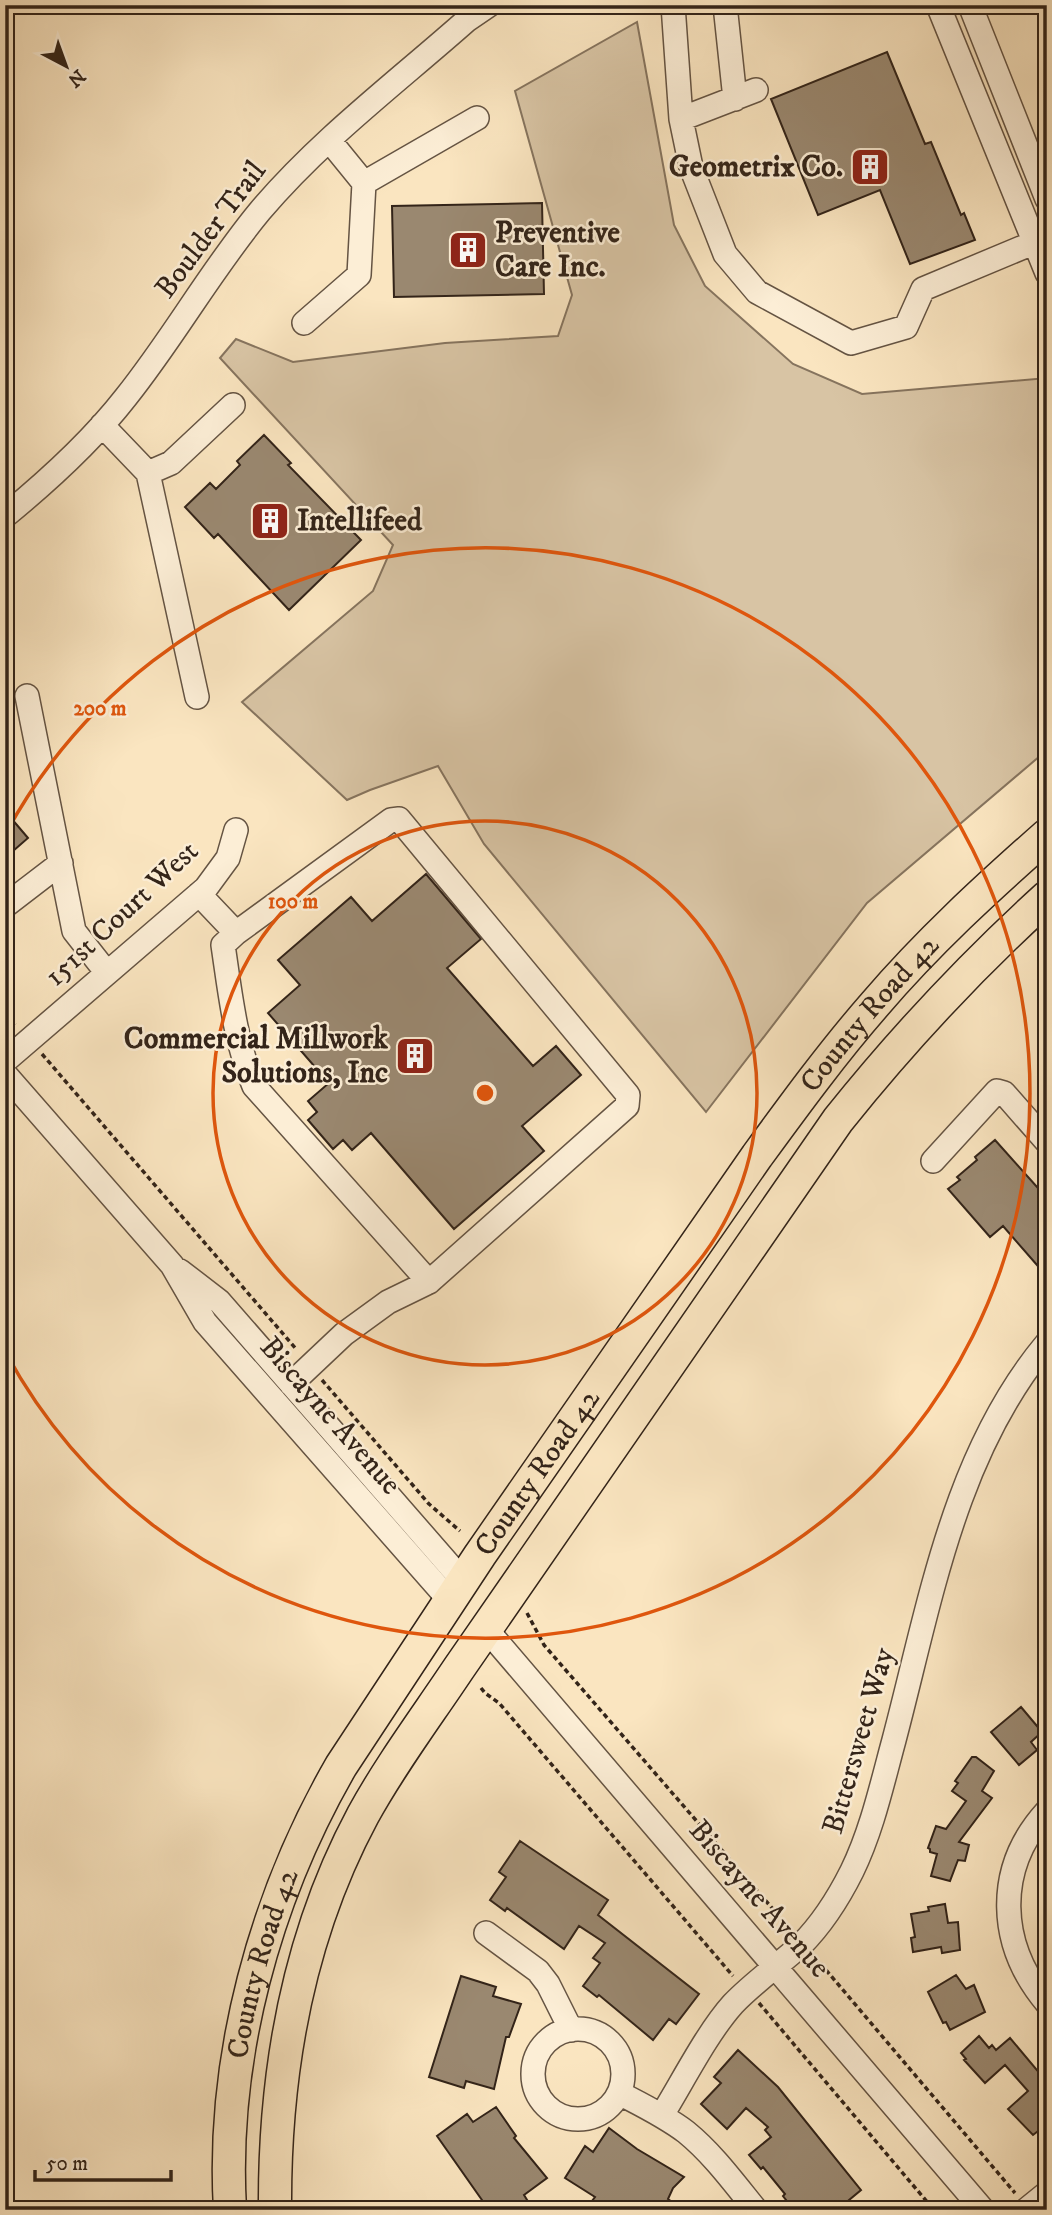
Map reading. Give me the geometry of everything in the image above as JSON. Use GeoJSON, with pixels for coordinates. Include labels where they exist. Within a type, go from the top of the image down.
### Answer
{"type":"FeatureCollection","features":[{"type":"Feature","properties":{"kind":"highway","name":"County Road 42"},"geometry":{"type":"LineString","coordinates":[[230,2210],[229,2158],[235,2076],[253,1980],[270,1924],[322,1798],[363,1731],[457,1592],[757,1156],[811,1084],[892,985],[956,919],[1047,835]]}},
{"type":"Feature","properties":{"kind":"highway","name":"County Road 42"},"geometry":{"type":"LineString","coordinates":[[275,2210],[275,2132],[285,2048],[299,1982],[314,1931],[344,1854],[363,1815],[404,1750],[838,1120],[876,1072],[939,1002],[986,953],[1047,897]]}},
{"type":"Feature","properties":{"kind":"street","name":"Boulder Trail"},"geometry":{"type":"LineString","coordinates":[[5,516],[68,461],[102,425],[148,367],[258,213],[297,171],[467,20],[489,5]]}},
{"type":"Feature","properties":{"kind":"street"},"geometry":{"type":"LineString","coordinates":[[673,5],[681,119],[691,167],[725,254],[757,292],[851,343],[906,327],[923,289],[1033,243]]}},
{"type":"Feature","properties":{"kind":"street"},"geometry":{"type":"LineString","coordinates":[[681,119],[745,94],[725,5]]}},
{"type":"Feature","properties":{"kind":"street"},"geometry":{"type":"LineString","coordinates":[[938,5],[1047,274]]}},
{"type":"Feature","properties":{"kind":"street"},"geometry":{"type":"LineString","coordinates":[[970,5],[1047,199]]}},
{"type":"Feature","properties":{"kind":"street"},"geometry":{"type":"LineString","coordinates":[[364,183],[477,118]]}},
{"type":"Feature","properties":{"kind":"street"},"geometry":{"type":"LineString","coordinates":[[304,323],[359,275],[364,183],[329,140]]}},
{"type":"Feature","properties":{"kind":"street"},"geometry":{"type":"LineString","coordinates":[[148,473],[171,463],[233,405]]}},
{"type":"Feature","properties":{"kind":"street"},"geometry":{"type":"LineString","coordinates":[[102,425],[148,473],[197,696]]}},
{"type":"Feature","properties":{"kind":"street"},"geometry":{"type":"LineString","coordinates":[[27,696],[74,931],[107,973]]}},
{"type":"Feature","properties":{"kind":"street"},"geometry":{"type":"LineString","coordinates":[[291,1384],[344,1334],[388,1302],[429,1282],[627,1106],[628,1095],[399,819],[391,820],[223,945],[234,1017],[247,1071],[254,1086],[429,1282]]}},
{"type":"Feature","properties":{"kind":"street","name":"151st Court West"},"geometry":{"type":"LineString","coordinates":[[5,1061],[206,888],[228,858],[236,830]]}},
{"type":"Feature","properties":{"kind":"street"},"geometry":{"type":"LineString","coordinates":[[5,906],[61,863]]}},
{"type":"Feature","properties":{"kind":"street"},"geometry":{"type":"LineString","coordinates":[[199,894],[236,933]]}},
{"type":"Feature","properties":{"kind":"street","name":"Biscayne Avenue"},"geometry":{"type":"LineString","coordinates":[[5,1074],[172,1265],[205,1322],[457,1592]]}},
{"type":"Feature","properties":{"kind":"street"},"geometry":{"type":"LineString","coordinates":[[933,1161],[997,1091],[1004,1093],[1047,1142]]}},
{"type":"Feature","properties":{"kind":"street","name":"Biscayne Avenue"},"geometry":{"type":"LineString","coordinates":[[172,1265],[219,1301],[291,1384],[457,1592]]}},
{"type":"Feature","properties":{"kind":"street","name":"Bittersweet Way"},"geometry":{"type":"LineString","coordinates":[[662,2115],[733,2004],[803,1943],[831,1909],[852,1871],[864,1842],[899,1720],[941,1555],[963,1492],[990,1431],[1025,1372],[1047,1343]]}},
{"type":"Feature","properties":{"kind":"street","name":"Biscayne Avenue"},"geometry":{"type":"LineString","coordinates":[[487,1630],[983,2210]]}},
{"type":"Feature","properties":{"kind":"street"},"geometry":{"type":"LineString","coordinates":[[1047,1811],[1021,1850],[1011,1881],[1007,1918],[1016,1955],[1032,1985],[1047,2003]]}},
{"type":"Feature","properties":{"kind":"street"},"geometry":{"type":"LineString","coordinates":[[486,1933],[538,1971],[548,1984],[571,2029]]}},
{"type":"Feature","properties":{"kind":"street"},"geometry":{"type":"LineString","coordinates":[[571,2029],[590,2030],[604,2037],[615,2048],[623,2070],[619,2093],[610,2106],[597,2115],[582,2119],[566,2118],[552,2112],[541,2100],[534,2086],[533,2070],[537,2055],[546,2042],[571,2029]]}},
{"type":"Feature","properties":{"kind":"street"},"geometry":{"type":"LineString","coordinates":[[619,2093],[662,2115],[687,2133],[708,2153],[756,2210]]}},
{"type":"Feature","properties":{"kind":"street"},"geometry":{"type":"LineString","coordinates":[[1021,2201],[1047,2193]]}},
{"type":"Feature","properties":{"kind":"path"},"geometry":{"type":"LineString","coordinates":[[5,1011],[429,1504],[460,1531]]}},
{"type":"Feature","properties":{"kind":"path"},"geometry":{"type":"LineString","coordinates":[[523,1609],[544,1645],[785,1923]]}},
{"type":"Feature","properties":{"kind":"path"},"geometry":{"type":"LineString","coordinates":[[481,1688],[499,1703],[734,1978]]}},
{"type":"Feature","properties":{"kind":"path"},"geometry":{"type":"LineString","coordinates":[[812,1954],[1021,2201]]}},
{"type":"Feature","properties":{"kind":"path"},"geometry":{"type":"LineString","coordinates":[[756,1999],[934,2210]]}},
{"type":"Feature","properties":{"kind":"shaded area"},"geometry":{"type":"Polygon","coordinates":[[[637,22],[674,225],[705,286],[793,364],[862,394],[1047,378],[1047,750],[867,903],[706,1112],[484,844],[438,766],[347,800],[242,702],[373,591],[393,545],[220,358],[236,339],[293,362],[445,343],[558,336],[572,295],[515,91],[637,22]]]}},
{"type":"Feature","properties":{"kind":"building","name":"Geometrix Co."},"geometry":{"type":"Polygon","coordinates":[[[887,52],[925,144],[931,142],[961,215],[964,213],[975,240],[910,264],[880,190],[818,215],[771,99],[887,52]]]}},
{"type":"Feature","properties":{"kind":"building","name":"Preventive Care Inc."},"geometry":{"type":"Polygon","coordinates":[[[542,203],[544,294],[394,297],[392,206],[542,203]]]}},
{"type":"Feature","properties":{"kind":"building","name":"Intellifeed"},"geometry":{"type":"Polygon","coordinates":[[[264,435],[291,463],[288,465],[361,540],[289,610],[218,534],[214,538],[185,507],[210,483],[216,489],[240,465],[237,461],[264,435]]]}},
{"type":"Feature","properties":{"kind":"building"},"geometry":{"type":"Polygon","coordinates":[[[5,811],[28,838],[5,858],[5,811]]]}},
{"type":"Feature","properties":{"kind":"building","name":"Commercial Millwork Solutions, Inc"},"geometry":{"type":"Polygon","coordinates":[[[426,874],[481,939],[447,968],[533,1066],[556,1046],[581,1075],[522,1126],[544,1151],[454,1229],[371,1133],[352,1150],[343,1140],[333,1149],[308,1120],[317,1112],[308,1101],[329,1083],[268,1013],[300,985],[278,960],[351,897],[372,921],[426,874]]]}},
{"type":"Feature","properties":{"kind":"building"},"geometry":{"type":"Polygon","coordinates":[[[995,1140],[1037,1187],[1039,1185],[1047,1193],[1047,1257],[1037,1265],[1003,1226],[990,1237],[948,1189],[960,1180],[957,1177],[977,1160],[975,1157],[995,1140]]]}},
{"type":"Feature","properties":{"kind":"building"},"geometry":{"type":"Polygon","coordinates":[[[1021,1707],[1042,1732],[1031,1742],[1037,1750],[1019,1765],[991,1732],[1021,1707]]]}},
{"type":"Feature","properties":{"kind":"building"},"geometry":{"type":"Polygon","coordinates":[[[972,1757],[976,1757],[994,1771],[982,1791],[992,1798],[959,1842],[969,1845],[965,1861],[958,1860],[950,1881],[931,1876],[937,1854],[930,1852],[928,1848],[936,1826],[946,1829],[966,1801],[952,1791],[958,1783],[955,1781],[972,1757]]]}},
{"type":"Feature","properties":{"kind":"building"},"geometry":{"type":"Polygon","coordinates":[[[520,1841],[608,1900],[598,1915],[699,1994],[676,2024],[669,2019],[653,2040],[599,1995],[597,1997],[583,1986],[600,1963],[593,1958],[605,1943],[579,1926],[564,1949],[507,1908],[505,1911],[490,1900],[506,1877],[499,1872],[520,1841]]]}},
{"type":"Feature","properties":{"kind":"building"},"geometry":{"type":"Polygon","coordinates":[[[945,1904],[948,1923],[958,1922],[960,1950],[942,1953],[941,1947],[913,1952],[911,1938],[915,1937],[911,1914],[929,1911],[928,1907],[945,1904]]]}},
{"type":"Feature","properties":{"kind":"building"},"geometry":{"type":"Polygon","coordinates":[[[956,1975],[966,1989],[974,1985],[985,2012],[950,2030],[946,2022],[943,2023],[928,1992],[956,1975]]]}},
{"type":"Feature","properties":{"kind":"building"},"geometry":{"type":"Polygon","coordinates":[[[461,1976],[496,1987],[493,1996],[521,2004],[509,2037],[506,2037],[494,2089],[466,2081],[464,2088],[429,2077],[461,1976]]]}},
{"type":"Feature","properties":{"kind":"building"},"geometry":{"type":"Polygon","coordinates":[[[979,2036],[989,2048],[992,2045],[996,2050],[1010,2038],[1047,2082],[1047,2124],[1033,2135],[1008,2109],[1028,2091],[1005,2065],[985,2083],[964,2060],[966,2059],[961,2053],[979,2036]]]}},
{"type":"Feature","properties":{"kind":"building"},"geometry":{"type":"Polygon","coordinates":[[[738,2050],[778,2087],[861,2190],[837,2210],[794,2210],[763,2167],[761,2169],[749,2155],[771,2137],[765,2130],[768,2127],[746,2108],[727,2129],[701,2104],[721,2083],[714,2077],[738,2050]]]}},
{"type":"Feature","properties":{"kind":"building"},"geometry":{"type":"Polygon","coordinates":[[[496,2107],[516,2136],[514,2138],[547,2178],[524,2195],[529,2203],[520,2210],[489,2210],[437,2136],[467,2114],[473,2122],[496,2107]]]}},
{"type":"Feature","properties":{"kind":"building"},"geometry":{"type":"Polygon","coordinates":[[[609,2128],[637,2149],[684,2177],[673,2188],[668,2199],[683,2210],[606,2210],[592,2201],[595,2197],[565,2178],[585,2146],[593,2152],[609,2128]]]}},
{"type":"Feature","properties":{"kind":"place","name":"Geometrix Co."},"geometry":{"type":"Point","coordinates":[870,167]}},
{"type":"Feature","properties":{"kind":"place","name":"Preventive Care Inc."},"geometry":{"type":"Point","coordinates":[468,250]}},
{"type":"Feature","properties":{"kind":"place","name":"Intellifeed"},"geometry":{"type":"Point","coordinates":[270,521]}},
{"type":"Feature","properties":{"kind":"place","name":"Commercial Millwork Solutions, Inc"},"geometry":{"type":"Point","coordinates":[415,1056]}}]}
